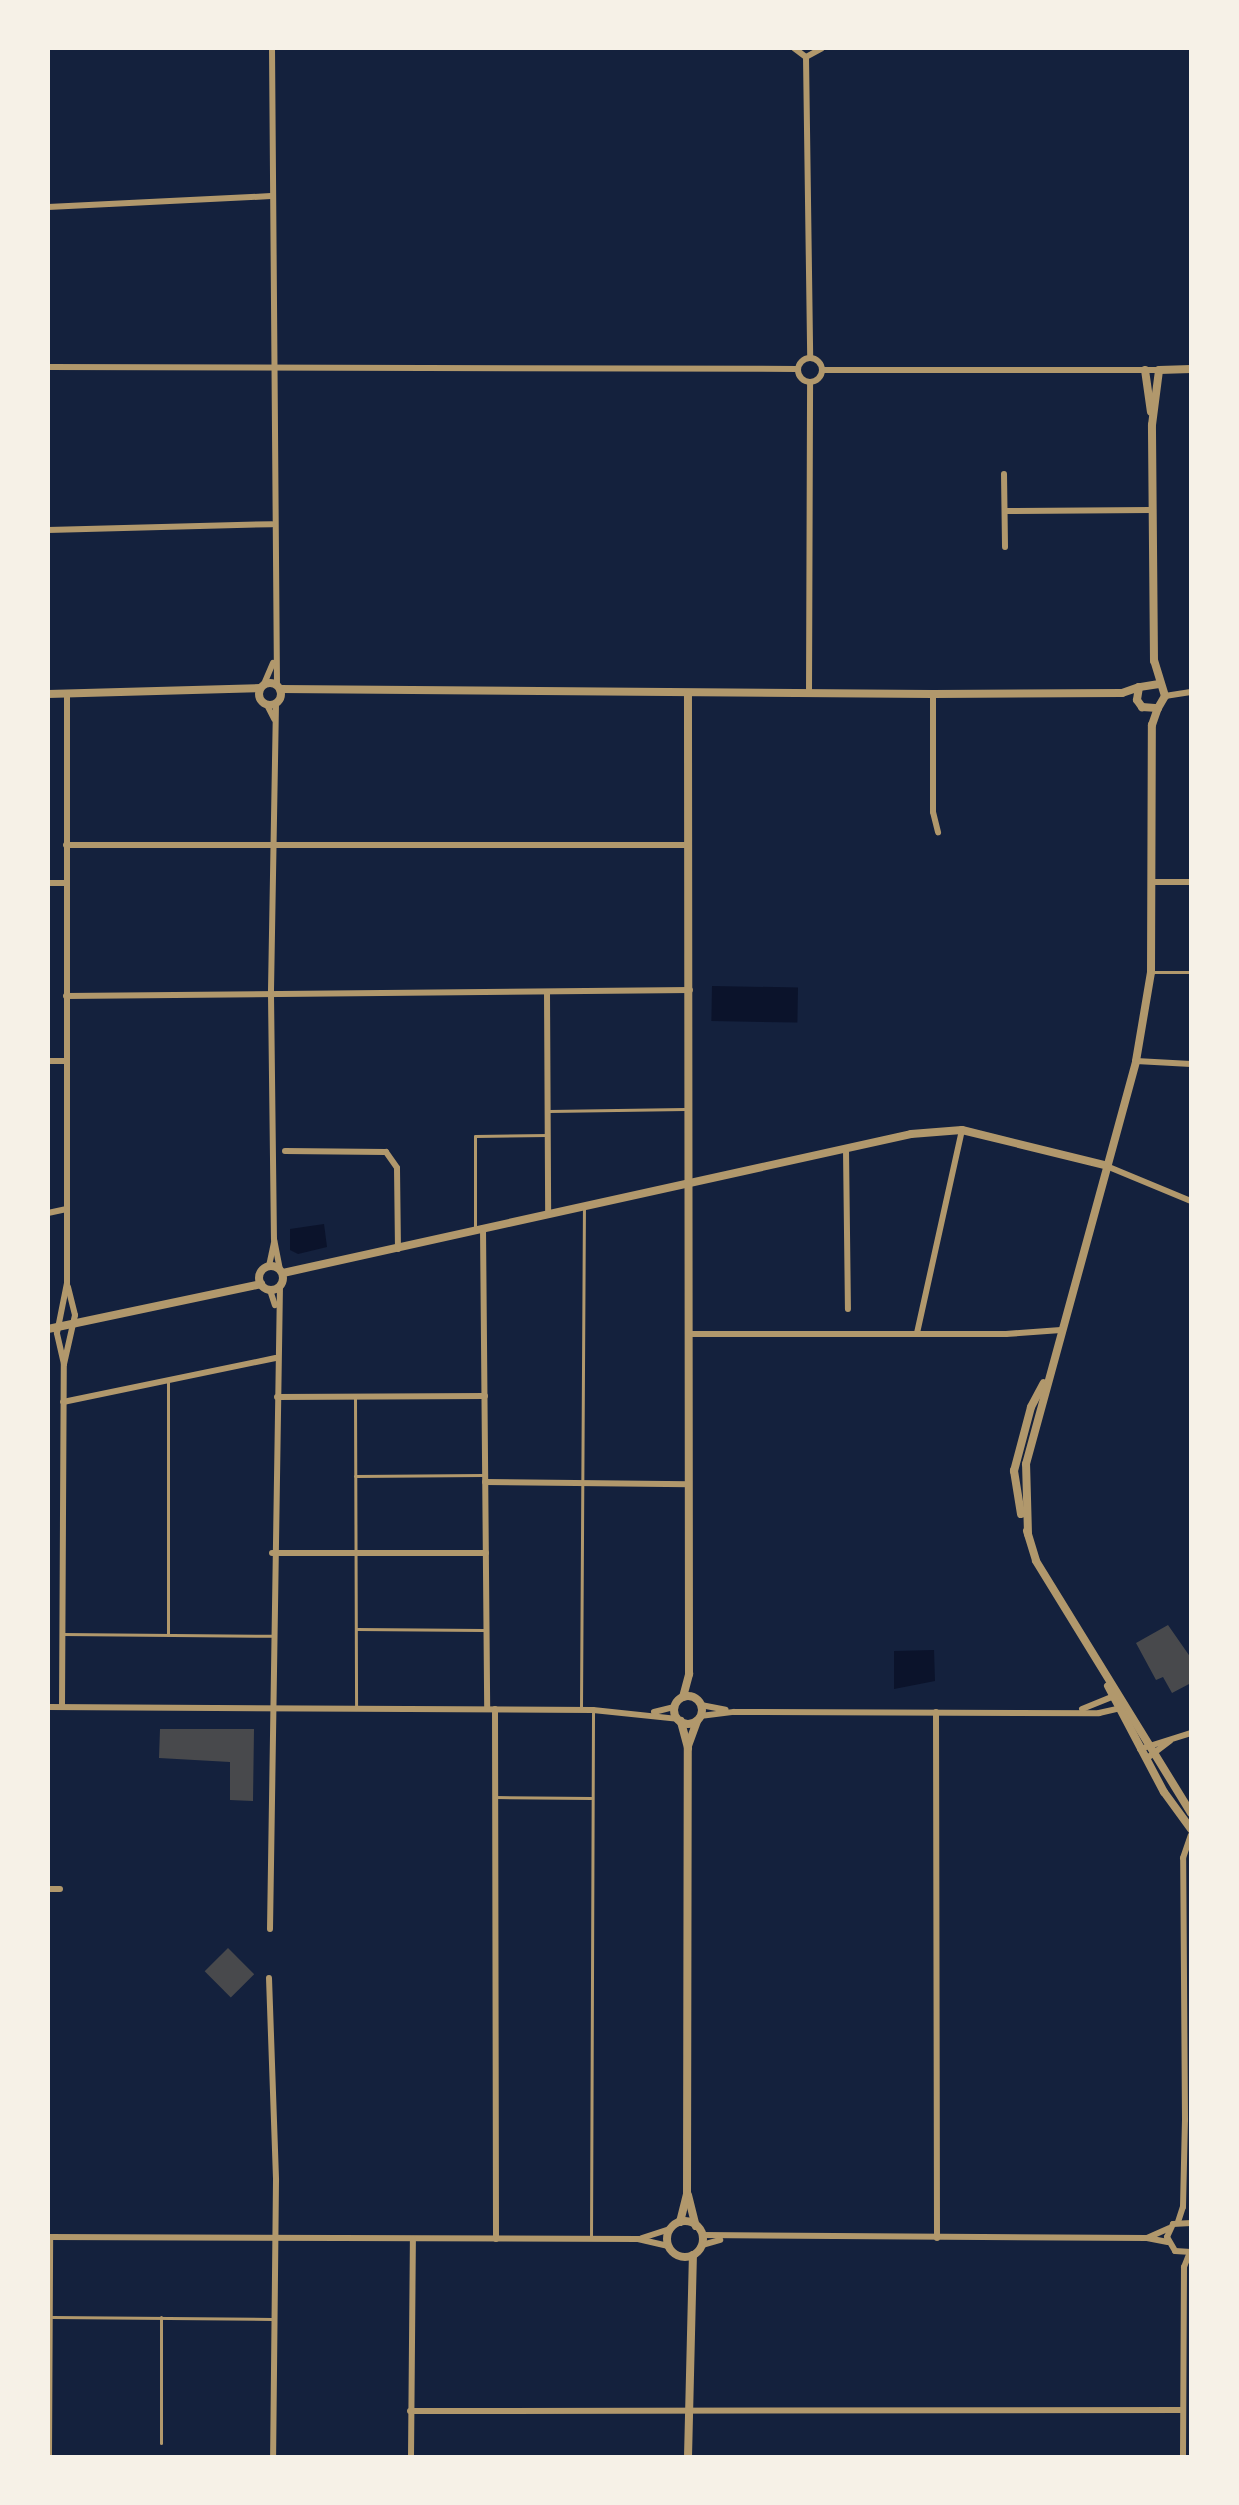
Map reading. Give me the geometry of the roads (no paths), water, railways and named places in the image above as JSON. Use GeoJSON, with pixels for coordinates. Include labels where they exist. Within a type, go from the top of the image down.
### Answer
{"type":"FeatureCollection","features":[{"type":"Feature","properties":{"kind":"street"},"geometry":{"type":"LineString","coordinates":[[270,1929],[276,1309],[281,1278],[274,1239],[271,995],[274,703],[279,687],[275,660],[272,524],[272,48]]}},
{"type":"Feature","properties":{"kind":"street"},"geometry":{"type":"LineString","coordinates":[[794,48],[806,57]]}},
{"type":"Feature","properties":{"kind":"street"},"geometry":{"type":"LineString","coordinates":[[806,57],[822,48]]}},
{"type":"Feature","properties":{"kind":"street"},"geometry":{"type":"LineString","coordinates":[[806,57],[810,357],[823,370]]}},
{"type":"Feature","properties":{"kind":"street"},"geometry":{"type":"LineString","coordinates":[[48,207],[271,196]]}},
{"type":"Feature","properties":{"kind":"street"},"geometry":{"type":"LineString","coordinates":[[48,367],[797,369],[810,357]]}},
{"type":"Feature","properties":{"kind":"street"},"geometry":{"type":"LineString","coordinates":[[797,369],[810,382],[809,692]]}},
{"type":"Feature","properties":{"kind":"street"},"geometry":{"type":"LineString","coordinates":[[810,382],[823,370],[1191,369]]}},
{"type":"Feature","properties":{"kind":"street"},"geometry":{"type":"LineString","coordinates":[[1145,370],[1152,425]]}},
{"type":"Feature","properties":{"kind":"street"},"geometry":{"type":"LineString","coordinates":[[1147,2238],[1178,2222],[1183,2207],[1188,2120],[1183,1858],[1191,1832],[1036,1561],[1028,1534],[1026,1464],[1104,1165],[1136,1061],[1151,972],[1154,882],[1152,725],[1162,689],[1154,661],[1150,510],[1152,425],[1159,370]]}},
{"type":"Feature","properties":{"kind":"street"},"geometry":{"type":"LineString","coordinates":[[1004,474],[1005,547]]}},
{"type":"Feature","properties":{"kind":"street"},"geometry":{"type":"LineString","coordinates":[[1005,511],[1150,510]]}},
{"type":"Feature","properties":{"kind":"street"},"geometry":{"type":"LineString","coordinates":[[48,530],[272,524]]}},
{"type":"Feature","properties":{"kind":"street"},"geometry":{"type":"LineString","coordinates":[[261,690],[275,660]]}},
{"type":"Feature","properties":{"kind":"street"},"geometry":{"type":"LineString","coordinates":[[1137,699],[1154,661]]}},
{"type":"Feature","properties":{"kind":"street"},"geometry":{"type":"LineString","coordinates":[[48,694],[241,693],[279,687],[308,693],[1122,693],[1143,685],[1191,692]]}},
{"type":"Feature","properties":{"kind":"street"},"geometry":{"type":"LineString","coordinates":[[261,690],[274,703]]}},
{"type":"Feature","properties":{"kind":"street"},"geometry":{"type":"LineString","coordinates":[[274,703],[308,693]]}},
{"type":"Feature","properties":{"kind":"street"},"geometry":{"type":"LineString","coordinates":[[650,1713],[674,1707],[683,1697],[689,1674],[688,693]]}},
{"type":"Feature","properties":{"kind":"street"},"geometry":{"type":"LineString","coordinates":[[1122,693],[1137,699],[1152,725]]}},
{"type":"Feature","properties":{"kind":"street"},"geometry":{"type":"LineString","coordinates":[[64,1364],[73,1323],[67,1283],[67,694]]}},
{"type":"Feature","properties":{"kind":"street"},"geometry":{"type":"LineString","coordinates":[[933,694],[933,812],[938,832]]}},
{"type":"Feature","properties":{"kind":"street"},"geometry":{"type":"LineString","coordinates":[[1144,709],[1158,708]]}},
{"type":"Feature","properties":{"kind":"street"},"geometry":{"type":"LineString","coordinates":[[66,845],[689,845]]}},
{"type":"Feature","properties":{"kind":"street"},"geometry":{"type":"LineString","coordinates":[[1154,882],[1191,882]]}},
{"type":"Feature","properties":{"kind":"street"},"geometry":{"type":"LineString","coordinates":[[48,883],[66,883]]}},
{"type":"Feature","properties":{"kind":"street"},"geometry":{"type":"LineString","coordinates":[[66,996],[690,990]]}},
{"type":"Feature","properties":{"kind":"street"},"geometry":{"type":"LineString","coordinates":[[547,992],[548,1214]]}},
{"type":"Feature","properties":{"kind":"street"},"geometry":{"type":"LineString","coordinates":[[48,1061],[66,1061]]}},
{"type":"Feature","properties":{"kind":"street"},"geometry":{"type":"LineString","coordinates":[[1136,1061],[1191,1064]]}},
{"type":"Feature","properties":{"kind":"street"},"geometry":{"type":"LineString","coordinates":[[917,1333],[962,1130]]}},
{"type":"Feature","properties":{"kind":"street"},"geometry":{"type":"LineString","coordinates":[[270,1290],[281,1278],[312,1269],[911,1134],[962,1130],[1104,1165],[1191,1201]]}},
{"type":"Feature","properties":{"kind":"street"},"geometry":{"type":"LineString","coordinates":[[846,1150],[848,1309]]}},
{"type":"Feature","properties":{"kind":"street"},"geometry":{"type":"LineString","coordinates":[[285,1151],[386,1152],[397,1168],[398,1249]]}},
{"type":"Feature","properties":{"kind":"street"},"geometry":{"type":"LineString","coordinates":[[48,1213],[67,1209]]}},
{"type":"Feature","properties":{"kind":"street"},"geometry":{"type":"LineString","coordinates":[[479,1229],[485,1396],[487,1630],[495,1797],[496,2239]]}},
{"type":"Feature","properties":{"kind":"street"},"geometry":{"type":"LineString","coordinates":[[242,1285],[269,1266],[274,1239]]}},
{"type":"Feature","properties":{"kind":"street"},"geometry":{"type":"LineString","coordinates":[[269,1266],[281,1278]]}},
{"type":"Feature","properties":{"kind":"street"},"geometry":{"type":"LineString","coordinates":[[260,1273],[261,1284]]}},
{"type":"Feature","properties":{"kind":"street"},"geometry":{"type":"LineString","coordinates":[[62,1707],[64,1364],[59,1326],[67,1283]]}},
{"type":"Feature","properties":{"kind":"street"},"geometry":{"type":"LineString","coordinates":[[48,1329],[242,1285],[261,1284],[270,1290],[276,1309]]}},
{"type":"Feature","properties":{"kind":"street"},"geometry":{"type":"LineString","coordinates":[[689,1334],[1061,1330]]}},
{"type":"Feature","properties":{"kind":"street"},"geometry":{"type":"LineString","coordinates":[[63,1402],[276,1358]]}},
{"type":"Feature","properties":{"kind":"street"},"geometry":{"type":"LineString","coordinates":[[277,1397],[485,1396]]}},
{"type":"Feature","properties":{"kind":"street"},"geometry":{"type":"LineString","coordinates":[[485,1479],[583,1485],[689,1484]]}},
{"type":"Feature","properties":{"kind":"street"},"geometry":{"type":"LineString","coordinates":[[272,1553],[486,1553]]}},
{"type":"Feature","properties":{"kind":"street"},"geometry":{"type":"LineString","coordinates":[[688,1748],[698,1718],[699,1702],[689,1674]]}},
{"type":"Feature","properties":{"kind":"street"},"geometry":{"type":"LineString","coordinates":[[1075,1711],[1114,1696]]}},
{"type":"Feature","properties":{"kind":"street"},"geometry":{"type":"LineString","coordinates":[[683,1697],[734,1712]]}},
{"type":"Feature","properties":{"kind":"street"},"geometry":{"type":"LineString","coordinates":[[48,1707],[581,1709],[650,1713],[679,1720],[734,1712],[1075,1711],[1122,1707]]}},
{"type":"Feature","properties":{"kind":"street"},"geometry":{"type":"LineString","coordinates":[[638,2239],[670,2229],[680,2222],[687,2194],[688,1748],[674,1707]]}},
{"type":"Feature","properties":{"kind":"street"},"geometry":{"type":"LineString","coordinates":[[936,1712],[937,2238]]}},
{"type":"Feature","properties":{"kind":"street"},"geometry":{"type":"LineString","coordinates":[[1144,1748],[1191,1733]]}},
{"type":"Feature","properties":{"kind":"street"},"geometry":{"type":"LineString","coordinates":[[1149,1758],[1176,1736]]}},
{"type":"Feature","properties":{"kind":"street"},"geometry":{"type":"LineString","coordinates":[[1149,1758],[1191,1813]]}},
{"type":"Feature","properties":{"kind":"street"},"geometry":{"type":"LineString","coordinates":[[1183,1858],[1191,1848]]}},
{"type":"Feature","properties":{"kind":"street"},"geometry":{"type":"LineString","coordinates":[[48,1889],[60,1889]]}},
{"type":"Feature","properties":{"kind":"street"},"geometry":{"type":"LineString","coordinates":[[269,1978],[274,2051],[273,2457]]}},
{"type":"Feature","properties":{"kind":"street"},"geometry":{"type":"LineString","coordinates":[[687,2194],[702,2240]]}},
{"type":"Feature","properties":{"kind":"street"},"geometry":{"type":"LineString","coordinates":[[1178,2222],[1191,2222],[1183,2207]]}},
{"type":"Feature","properties":{"kind":"street"},"geometry":{"type":"LineString","coordinates":[[680,2222],[696,2226]]}},
{"type":"Feature","properties":{"kind":"street"},"geometry":{"type":"LineString","coordinates":[[1168,2242],[1170,2228]]}},
{"type":"Feature","properties":{"kind":"street"},"geometry":{"type":"LineString","coordinates":[[668,2246],[670,2229]]}},
{"type":"Feature","properties":{"kind":"street"},"geometry":{"type":"LineString","coordinates":[[49,2457],[49,2237],[638,2239],[668,2246],[679,2256],[689,2283]]}},
{"type":"Feature","properties":{"kind":"street"},"geometry":{"type":"LineString","coordinates":[[702,2240],[1147,2238],[1168,2242],[1184,2267]]}},
{"type":"Feature","properties":{"kind":"street"},"geometry":{"type":"LineString","coordinates":[[411,2457],[413,2239]]}},
{"type":"Feature","properties":{"kind":"street"},"geometry":{"type":"LineString","coordinates":[[688,2457],[689,2283],[693,2255],[702,2240]]}},
{"type":"Feature","properties":{"kind":"street"},"geometry":{"type":"LineString","coordinates":[[1175,2251],[1191,2252],[1184,2267],[1183,2457]]}},
{"type":"Feature","properties":{"kind":"street"},"geometry":{"type":"LineString","coordinates":[[679,2256],[693,2255]]}},
{"type":"Feature","properties":{"kind":"street"},"geometry":{"type":"LineString","coordinates":[[410,2411],[1183,2410]]}},
{"type":"Feature","properties":{"kind":"lane"},"geometry":{"type":"LineString","coordinates":[[1151,972],[1191,972]]}},
{"type":"Feature","properties":{"kind":"lane"},"geometry":{"type":"LineString","coordinates":[[547,1111],[689,1109]]}},
{"type":"Feature","properties":{"kind":"lane"},"geometry":{"type":"LineString","coordinates":[[479,1229],[475,1136],[547,1135]]}},
{"type":"Feature","properties":{"kind":"lane"},"geometry":{"type":"LineString","coordinates":[[581,1709],[584,1207]]}},
{"type":"Feature","properties":{"kind":"lane"},"geometry":{"type":"LineString","coordinates":[[168,1379],[168,1635]]}},
{"type":"Feature","properties":{"kind":"lane"},"geometry":{"type":"LineString","coordinates":[[355,1397],[356,1708]]}},
{"type":"Feature","properties":{"kind":"lane"},"geometry":{"type":"LineString","coordinates":[[355,1476],[485,1479]]}},
{"type":"Feature","properties":{"kind":"lane"},"geometry":{"type":"LineString","coordinates":[[356,1629],[487,1630]]}},
{"type":"Feature","properties":{"kind":"lane"},"geometry":{"type":"LineString","coordinates":[[62,1634],[273,1636]]}},
{"type":"Feature","properties":{"kind":"lane"},"geometry":{"type":"LineString","coordinates":[[591,2239],[593,1710]]}},
{"type":"Feature","properties":{"kind":"lane"},"geometry":{"type":"LineString","coordinates":[[495,1797],[593,1798]]}},
{"type":"Feature","properties":{"kind":"lane"},"geometry":{"type":"LineString","coordinates":[[49,2317],[273,2319]]}},
{"type":"Feature","properties":{"kind":"lane"},"geometry":{"type":"LineString","coordinates":[[161,2317],[161,2443]]}},
{"type":"Feature","properties":{"kind":"water"},"geometry":{"type":"Polygon","coordinates":[[[712,986],[798,988],[797,1022],[711,1021],[712,986]]]}},
{"type":"Feature","properties":{"kind":"water"},"geometry":{"type":"Polygon","coordinates":[[[324,1224],[327,1247],[298,1254],[290,1250],[290,1229],[324,1224]]]}},
{"type":"Feature","properties":{"kind":"water"},"geometry":{"type":"Polygon","coordinates":[[[934,1650],[935,1681],[894,1689],[894,1651],[934,1650]]]}}]}
